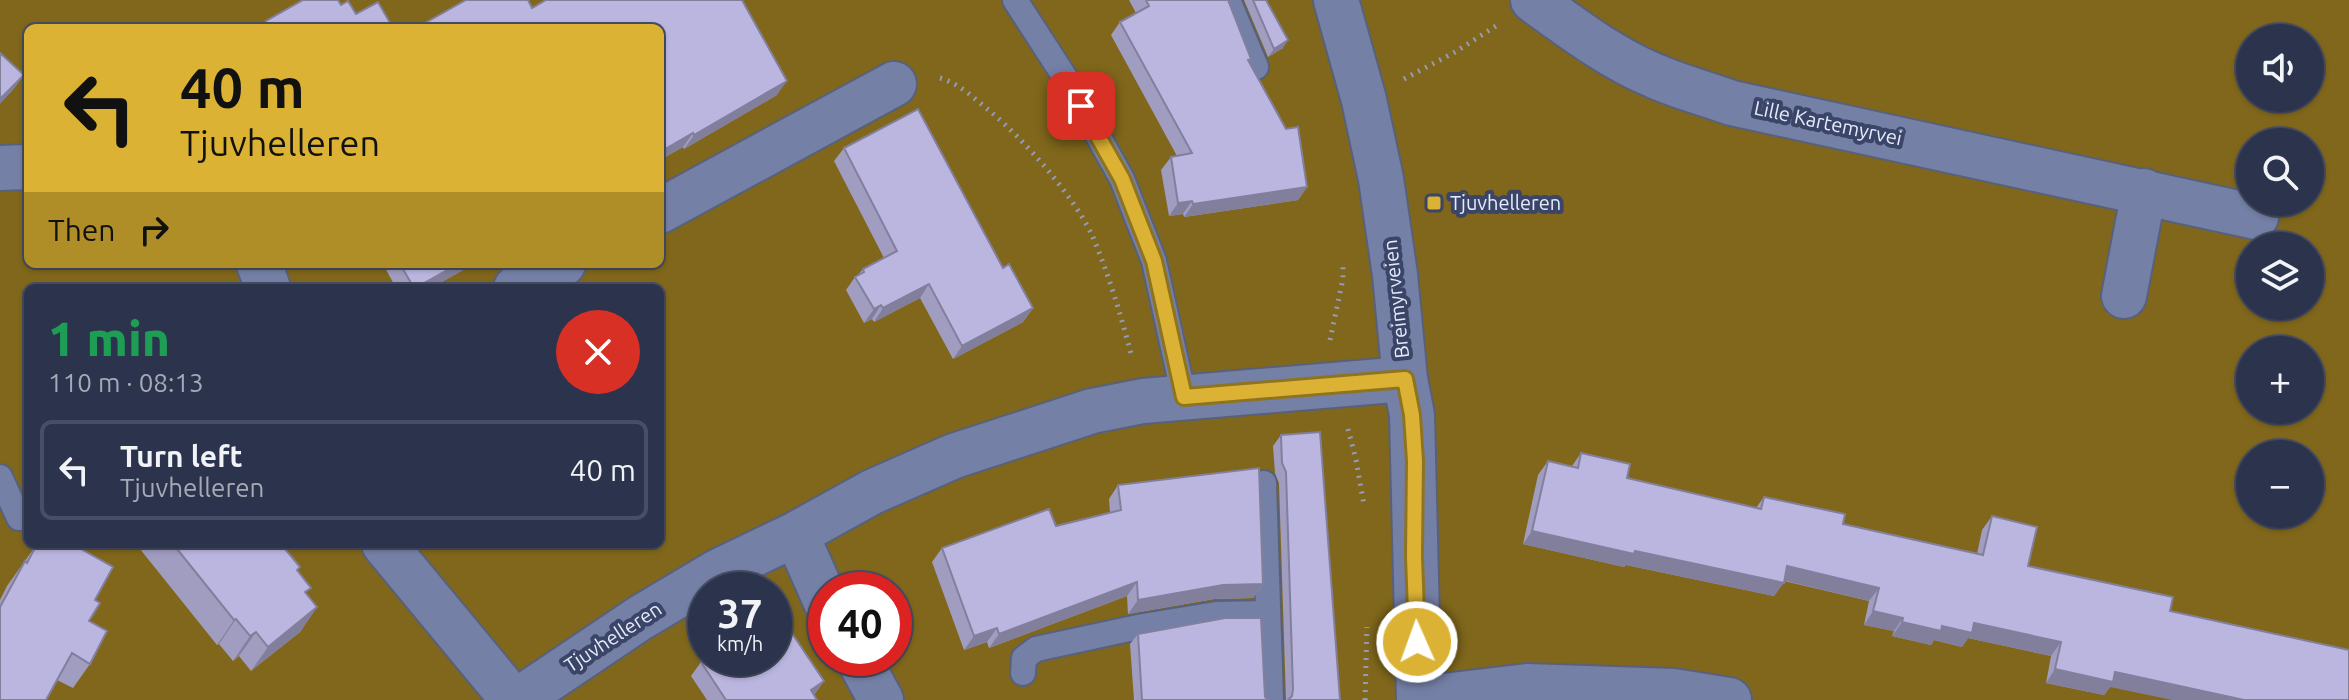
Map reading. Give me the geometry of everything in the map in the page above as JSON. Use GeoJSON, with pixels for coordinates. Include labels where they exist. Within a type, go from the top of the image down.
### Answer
{"type":"FeatureCollection","features":[{"type":"Feature","properties":{"kind":"street","name":"Breimyrveien"},"geometry":{"type":"LineString","coordinates":[[1336,0],[1364,100],[1381,179],[1412,415],[1419,699]]}},
{"type":"Feature","properties":{"kind":"street","name":"Lille Kartemyrvei"},"geometry":{"type":"LineString","coordinates":[[1517,11],[1582,35],[1655,76],[1732,103],[2256,217]]}},
{"type":"Feature","properties":{"kind":"street"},"geometry":{"type":"LineString","coordinates":[[664,209],[894,84]]}},
{"type":"Feature","properties":{"kind":"street"},"geometry":{"type":"LineString","coordinates":[[0,168],[24,167]]}},
{"type":"Feature","properties":{"kind":"street"},"geometry":{"type":"LineString","coordinates":[[2124,296],[2144,191]]}},
{"type":"Feature","properties":{"kind":"street"},"geometry":{"type":"LineString","coordinates":[[524,284],[555,268]]}},
{"type":"Feature","properties":{"kind":"street","name":"Tjuvhelleren"},"geometry":{"type":"LineString","coordinates":[[387,548],[516,700],[640,618],[719,571],[796,534],[872,492],[954,456],[1092,411],[1164,399],[1405,379]]}},
{"type":"Feature","properties":{"kind":"street"},"geometry":{"type":"LineString","coordinates":[[796,534],[813,572]]}},
{"type":"Feature","properties":{"kind":"street"},"geometry":{"type":"LineString","coordinates":[[868,676],[881,700]]}},
{"type":"Feature","properties":{"kind":"street"},"geometry":{"type":"LineString","coordinates":[[1419,699],[1551,686],[1673,691],[1729,700]]}},
{"type":"Feature","properties":{"kind":"lane"},"geometry":{"type":"LineString","coordinates":[[1015,0],[1068,82],[1122,179],[1154,261],[1164,399]]}},
{"type":"Feature","properties":{"kind":"lane"},"geometry":{"type":"LineString","coordinates":[[1228,0],[1256,67]]}},
{"type":"Feature","properties":{"kind":"lane"},"geometry":{"type":"LineString","coordinates":[[0,477],[19,518]]}},
{"type":"Feature","properties":{"kind":"lane"},"geometry":{"type":"LineString","coordinates":[[1264,483],[1271,700]]}},
{"type":"Feature","properties":{"kind":"lane"},"geometry":{"type":"LineString","coordinates":[[1023,673],[1024,658],[1036,649],[1216,614],[1268,613]]}},
{"type":"Feature","properties":{"kind":"path"},"geometry":{"type":"LineString","coordinates":[[1364,100],[1455,52],[1517,11]]}},
{"type":"Feature","properties":{"kind":"path"},"geometry":{"type":"LineString","coordinates":[[894,84],[924,74],[946,80],[973,96],[1056,180],[1090,232],[1118,302],[1164,399]]}},
{"type":"Feature","properties":{"kind":"shaded area"},"geometry":{"type":"Polygon","coordinates":[[[0,0],[2349,0],[2349,700],[0,700],[0,0]]]}},
{"type":"Feature","properties":{"kind":"building"},"geometry":{"type":"Polygon","coordinates":[[[303,0],[338,0],[341,5],[348,1],[356,14],[378,2],[391,24],[267,24],[266,21],[303,0]]]}},
{"type":"Feature","properties":{"kind":"building"},"geometry":{"type":"Polygon","coordinates":[[[466,0],[528,0],[532,8],[546,0],[742,0],[787,81],[664,150],[664,24],[423,24],[466,0]]]}},
{"type":"Feature","properties":{"kind":"building"},"geometry":{"type":"Polygon","coordinates":[[[1146,0],[1228,0],[1251,59],[1248,60],[1286,129],[1298,127],[1307,187],[1193,204],[1192,201],[1178,203],[1171,157],[1192,153],[1120,22],[1149,6],[1146,0]]]}},
{"type":"Feature","properties":{"kind":"building"},"geometry":{"type":"Polygon","coordinates":[[[1253,0],[1266,0],[1288,40],[1274,49],[1253,0]]]}},
{"type":"Feature","properties":{"kind":"building"},"geometry":{"type":"Polygon","coordinates":[[[0,53],[24,75],[0,99],[0,53]]]}},
{"type":"Feature","properties":{"kind":"building"},"geometry":{"type":"Polygon","coordinates":[[[918,109],[1003,268],[1009,264],[1033,308],[962,346],[929,284],[883,308],[881,305],[874,309],[855,277],[864,272],[863,269],[897,251],[844,148],[918,109]]]}},
{"type":"Feature","properties":{"kind":"building"},"geometry":{"type":"Polygon","coordinates":[[[402,268],[451,268],[421,284],[412,284],[402,268]]]}},
{"type":"Feature","properties":{"kind":"building"},"geometry":{"type":"Polygon","coordinates":[[[1320,432],[1340,700],[1288,700],[1293,689],[1286,472],[1282,463],[1281,435],[1320,432]]]}},
{"type":"Feature","properties":{"kind":"building"},"geometry":{"type":"Polygon","coordinates":[[[1581,453],[1630,464],[1627,478],[1761,509],[1764,497],[1845,514],[1843,524],[1983,555],[1992,516],[2037,527],[2028,566],[2173,597],[2170,611],[2349,650],[2349,700],[2244,700],[2115,672],[2113,682],[2055,669],[2061,642],[1974,623],[1972,633],[1942,626],[1941,631],[1873,611],[1879,588],[1787,566],[1784,583],[1532,531],[1548,461],[1578,468],[1581,453]]]}},
{"type":"Feature","properties":{"kind":"building"},"geometry":{"type":"Polygon","coordinates":[[[1259,468],[1263,584],[1223,585],[1138,600],[1137,582],[999,634],[997,628],[974,636],[942,548],[1049,509],[1056,526],[1121,510],[1118,485],[1259,468]]]}},
{"type":"Feature","properties":{"kind":"building"},"geometry":{"type":"Polygon","coordinates":[[[35,548],[79,548],[113,567],[95,600],[100,603],[89,621],[107,631],[90,664],[72,653],[46,700],[0,700],[0,607],[25,561],[27,563],[35,548]]]}},
{"type":"Feature","properties":{"kind":"building"},"geometry":{"type":"Polygon","coordinates":[[[176,548],[284,548],[300,567],[297,570],[311,588],[305,592],[317,607],[268,647],[256,632],[250,636],[176,548]]]}},
{"type":"Feature","properties":{"kind":"building"},"geometry":{"type":"Polygon","coordinates":[[[1225,618],[1261,618],[1265,697],[1268,700],[1142,700],[1138,634],[1225,618]]]}},
{"type":"Feature","properties":{"kind":"building"},"geometry":{"type":"Polygon","coordinates":[[[792,633],[808,657],[808,676],[821,676],[824,681],[811,690],[817,700],[726,700],[710,676],[792,676],[792,633]]]}},
{"type":"Feature","properties":{"kind":"place","name":"Tjuvhelleren"},"geometry":{"type":"Point","coordinates":[1434,203]}},
{"type":"Feature","properties":{"kind":"route"},"geometry":{"type":"LineString","coordinates":[[1081,106],[1122,179],[1154,261],[1184,397],[1405,379],[1412,415],[1415,461],[1417,642]]}}]}
